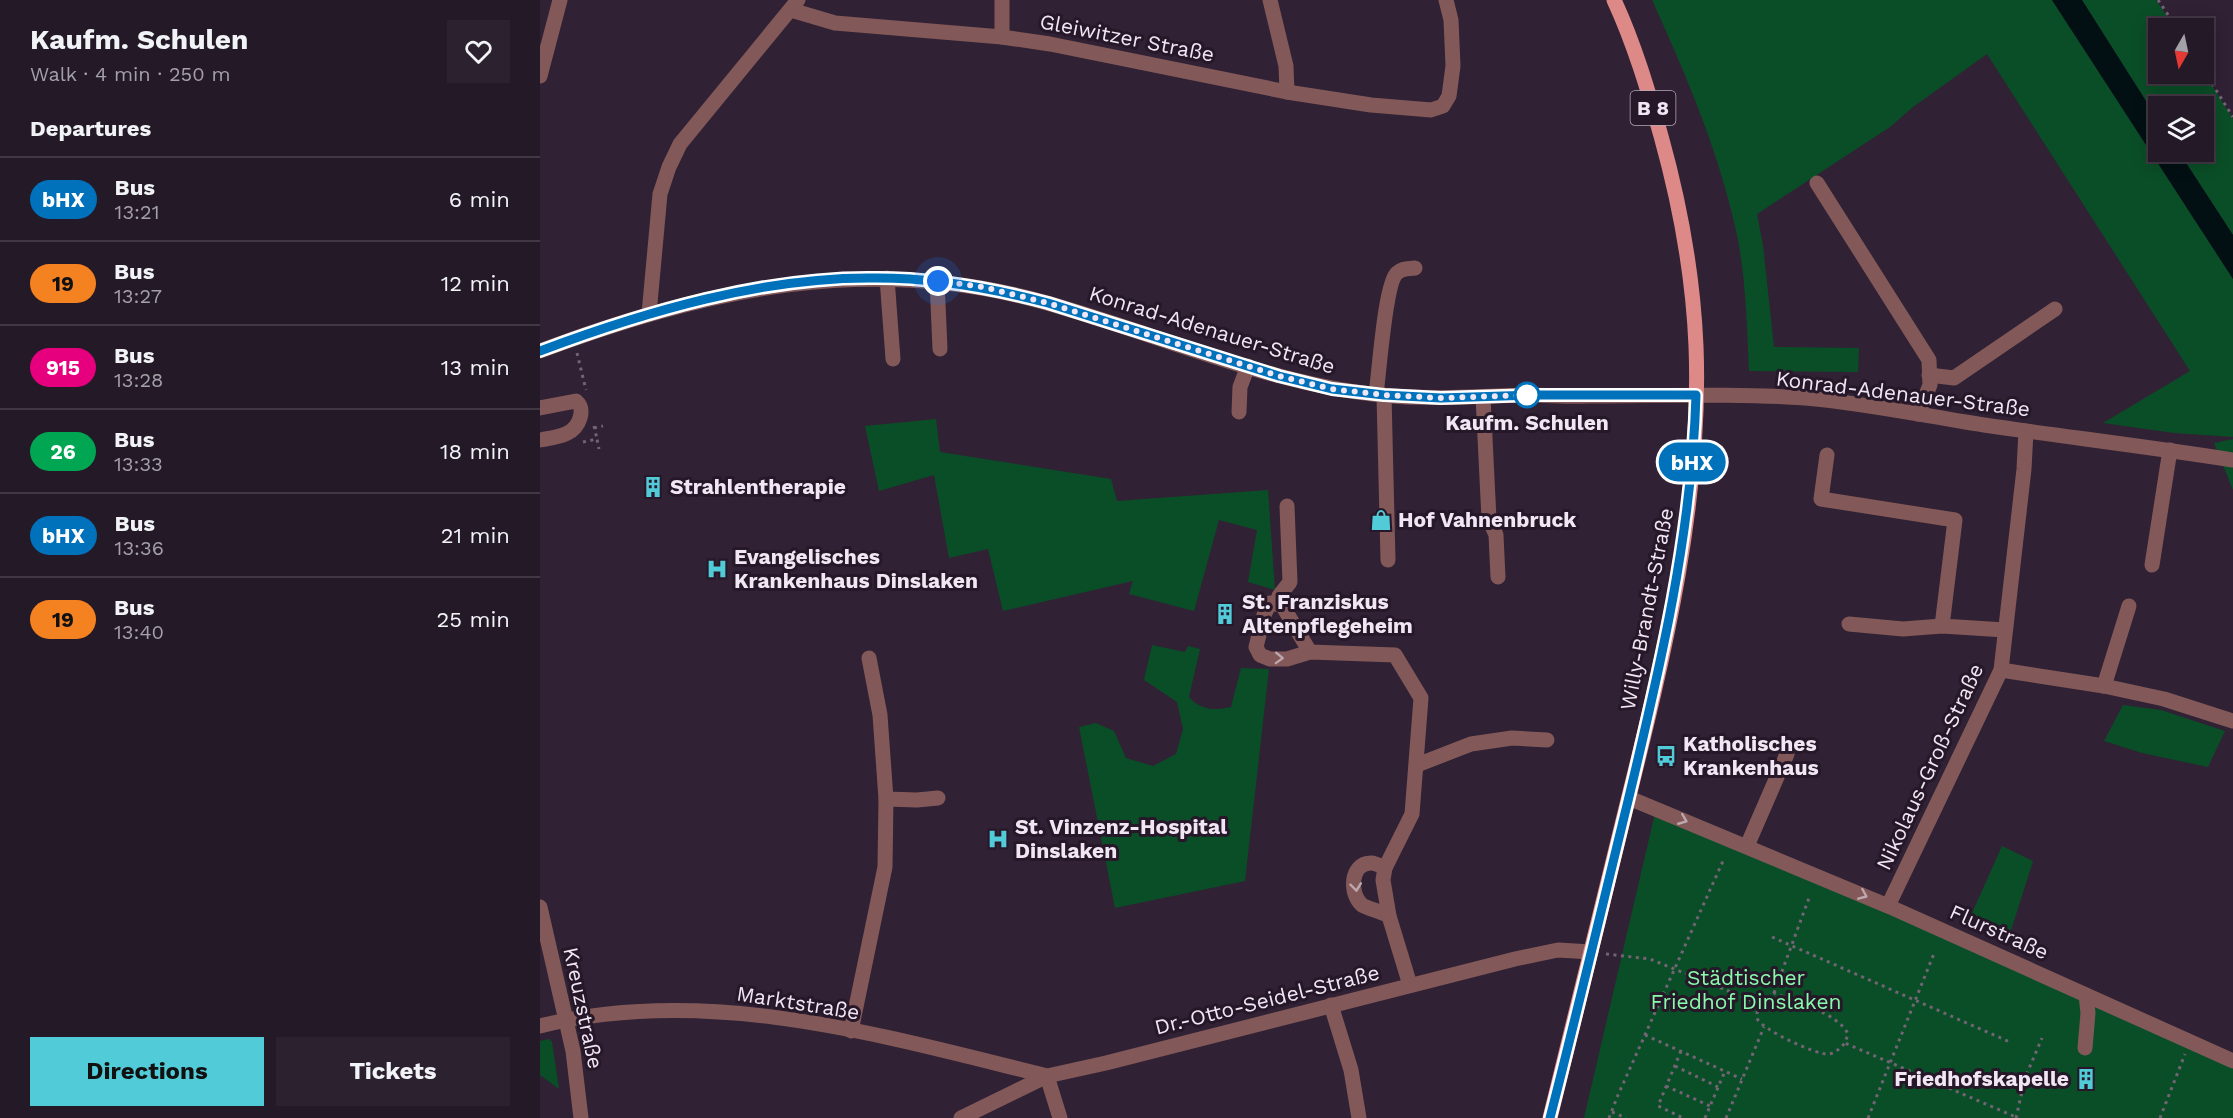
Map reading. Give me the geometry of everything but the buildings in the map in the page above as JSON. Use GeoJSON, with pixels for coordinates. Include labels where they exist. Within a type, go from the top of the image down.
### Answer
{"type":"FeatureCollection","features":[{"type":"Feature","properties":{"kind":"main road","name":"Willy-Brandt-Straße"},"geometry":{"type":"LineString","coordinates":[[1550,1118],[1629,798],[1672,606],[1687,518],[1696,395],[1696,345],[1691,279],[1672,177],[1650,96],[1614,0]]}},
{"type":"Feature","properties":{"kind":"street"},"geometry":{"type":"LineString","coordinates":[[540,76],[560,0]]}},
{"type":"Feature","properties":{"kind":"street"},"geometry":{"type":"LineString","coordinates":[[1002,0],[1002,37]]}},
{"type":"Feature","properties":{"kind":"street"},"geometry":{"type":"LineString","coordinates":[[1270,0],[1286,66],[1287,92]]}},
{"type":"Feature","properties":{"kind":"street","name":"Gleiwitzer Straße"},"geometry":{"type":"LineString","coordinates":[[794,5],[835,23],[1002,37],[1118,56],[1287,92],[1371,105],[1431,110],[1443,106],[1449,96],[1453,66],[1450,20],[1446,0]]}},
{"type":"Feature","properties":{"kind":"street"},"geometry":{"type":"LineString","coordinates":[[649,314],[660,194],[669,167],[680,144],[794,5]]}},
{"type":"Feature","properties":{"kind":"street"},"geometry":{"type":"LineString","coordinates":[[1817,183],[1929,360],[1930,385],[1918,414]]}},
{"type":"Feature","properties":{"kind":"street"},"geometry":{"type":"LineString","coordinates":[[1388,560],[1381,395],[1384,324],[1393,278],[1403,269],[1415,268]]}},
{"type":"Feature","properties":{"kind":"street"},"geometry":{"type":"LineString","coordinates":[[886,278],[893,359]]}},
{"type":"Feature","properties":{"kind":"street","name":"Konrad-Adenauer-Straße"},"geometry":{"type":"LineString","coordinates":[[540,351],[649,314],[736,293],[804,282],[886,278],[938,281],[983,287],[1048,303],[1248,366],[1332,389],[1381,395],[1483,397],[1696,395],[1806,398],[2233,460]]}},
{"type":"Feature","properties":{"kind":"street"},"geometry":{"type":"LineString","coordinates":[[938,281],[940,349]]}},
{"type":"Feature","properties":{"kind":"street"},"geometry":{"type":"LineString","coordinates":[[1929,375],[1954,378],[2055,309]]}},
{"type":"Feature","properties":{"kind":"street"},"geometry":{"type":"LineString","coordinates":[[1239,412],[1240,387],[1248,366]]}},
{"type":"Feature","properties":{"kind":"street"},"geometry":{"type":"LineString","coordinates":[[1483,397],[1489,519],[1496,535],[1498,577]]}},
{"type":"Feature","properties":{"kind":"street"},"geometry":{"type":"LineString","coordinates":[[540,408],[576,401],[580,405],[581,413],[575,429],[567,434],[540,440]]}},
{"type":"Feature","properties":{"kind":"street","name":"Nikolaus-Groß-Straße"},"geometry":{"type":"LineString","coordinates":[[1888,906],[2001,670],[2024,469],[2026,430]]}},
{"type":"Feature","properties":{"kind":"street"},"geometry":{"type":"LineString","coordinates":[[2152,565],[2170,450]]}},
{"type":"Feature","properties":{"kind":"street"},"geometry":{"type":"LineString","coordinates":[[1827,455],[1821,499],[1954,520],[1942,626]]}},
{"type":"Feature","properties":{"kind":"street"},"geometry":{"type":"LineString","coordinates":[[1278,604],[1279,596],[1290,582],[1287,506]]}},
{"type":"Feature","properties":{"kind":"street"},"geometry":{"type":"LineString","coordinates":[[1310,652],[1282,605],[1270,603],[1264,615],[1256,646],[1260,655],[1270,659],[1287,659],[1310,652],[1395,655],[1421,698],[1412,814],[1385,868],[1384,894],[1410,985]]}},
{"type":"Feature","properties":{"kind":"street"},"geometry":{"type":"LineString","coordinates":[[2104,686],[2129,606]]}},
{"type":"Feature","properties":{"kind":"street"},"geometry":{"type":"LineString","coordinates":[[1849,624],[1903,629],[1942,626],[2005,630]]}},
{"type":"Feature","properties":{"kind":"street"},"geometry":{"type":"LineString","coordinates":[[851,1031],[885,867],[886,799],[880,715],[869,658]]}},
{"type":"Feature","properties":{"kind":"street"},"geometry":{"type":"LineString","coordinates":[[2001,670],[2104,686],[2164,699],[2233,721]]}},
{"type":"Feature","properties":{"kind":"street"},"geometry":{"type":"LineString","coordinates":[[1417,765],[1471,744],[1512,738],[1547,740]]}},
{"type":"Feature","properties":{"kind":"street"},"geometry":{"type":"LineString","coordinates":[[1747,846],[1787,754]]}},
{"type":"Feature","properties":{"kind":"street"},"geometry":{"type":"LineString","coordinates":[[886,799],[916,801],[938,798]]}},
{"type":"Feature","properties":{"kind":"street","name":"Flurstraße"},"geometry":{"type":"LineString","coordinates":[[1629,798],[1888,906],[2233,1061]]}},
{"type":"Feature","properties":{"kind":"street"},"geometry":{"type":"LineString","coordinates":[[1385,868],[1372,863],[1359,866],[1354,873],[1354,885],[1357,897],[1363,905],[1389,916]]}},
{"type":"Feature","properties":{"kind":"street","name":"Kreuzstraße"},"geometry":{"type":"LineString","coordinates":[[540,906],[567,1019],[581,1118]]}},
{"type":"Feature","properties":{"kind":"street","name":"Dr.-Otto-Seidel-Straße"},"geometry":{"type":"LineString","coordinates":[[961,1118],[1047,1076],[1558,950],[1591,952]]}},
{"type":"Feature","properties":{"kind":"street"},"geometry":{"type":"LineString","coordinates":[[2085,1047],[2088,1012],[2086,995]]}},
{"type":"Feature","properties":{"kind":"street"},"geometry":{"type":"LineString","coordinates":[[1331,1005],[1351,1070],[1359,1118]]}},
{"type":"Feature","properties":{"kind":"street","name":"Marktstraße"},"geometry":{"type":"LineString","coordinates":[[540,1026],[567,1019],[639,1010],[742,1013],[851,1031],[1047,1076]]}},
{"type":"Feature","properties":{"kind":"street"},"geometry":{"type":"LineString","coordinates":[[1047,1076],[1060,1118]]}},
{"type":"Feature","properties":{"kind":"path"},"geometry":{"type":"LineString","coordinates":[[2158,0],[2170,18]]}},
{"type":"Feature","properties":{"kind":"path"},"geometry":{"type":"LineString","coordinates":[[2212,84],[2233,117]]}},
{"type":"Feature","properties":{"kind":"path"},"geometry":{"type":"LineString","coordinates":[[594,428],[603,426]]}},
{"type":"Feature","properties":{"kind":"path"},"geometry":{"type":"LineString","coordinates":[[1609,1118],[1723,861]]}},
{"type":"Feature","properties":{"kind":"path"},"geometry":{"type":"LineString","coordinates":[[1774,993],[1834,1018],[1848,1034],[1845,1043],[1831,1054],[1820,1054],[1764,1028],[1757,1019],[1760,1004],[1774,993],[1809,898]]}},
{"type":"Feature","properties":{"kind":"path"},"geometry":{"type":"LineString","coordinates":[[1772,937],[2012,1043]]}},
{"type":"Feature","properties":{"kind":"path"},"geometry":{"type":"LineString","coordinates":[[1868,1118],[1935,951]]}},
{"type":"Feature","properties":{"kind":"path"},"geometry":{"type":"LineString","coordinates":[[1591,952],[1650,959],[1760,1004]]}},
{"type":"Feature","properties":{"kind":"path"},"geometry":{"type":"LineString","coordinates":[[1726,1118],[1764,1028]]}},
{"type":"Feature","properties":{"kind":"path"},"geometry":{"type":"LineString","coordinates":[[1645,1035],[1742,1079]]}},
{"type":"Feature","properties":{"kind":"path"},"geometry":{"type":"LineString","coordinates":[[1845,1043],[2017,1118],[2025,1078],[2042,1038]]}},
{"type":"Feature","properties":{"kind":"path"},"geometry":{"type":"LineString","coordinates":[[2160,1118],[2190,1041]]}},
{"type":"Feature","properties":{"kind":"path"},"geometry":{"type":"LineString","coordinates":[[1681,1051],[1658,1106],[1683,1118]]}},
{"type":"Feature","properties":{"kind":"path"},"geometry":{"type":"LineString","coordinates":[[1675,1066],[1718,1087]]}},
{"type":"Feature","properties":{"kind":"path"},"geometry":{"type":"LineString","coordinates":[[1705,1118],[1725,1071]]}},
{"type":"Feature","properties":{"kind":"path"},"geometry":{"type":"LineString","coordinates":[[1666,1086],[1710,1106]]}},
{"type":"Feature","properties":{"kind":"path"},"geometry":{"type":"LineString","coordinates":[[1612,1112],[1626,1118]]}},
{"type":"Feature","properties":{"kind":"green space"},"geometry":{"type":"Polygon","coordinates":[[[1652,0],[2052,0],[2148,148],[2148,162],[2157,162],[2233,279],[2233,437],[2174,433],[2103,423],[2190,371],[1987,54],[1913,107],[1890,127],[1757,214],[1763,245],[1774,347],[1859,348],[1858,372],[1749,371],[1743,272],[1731,209],[1713,148],[1678,58],[1652,0]]]}},
{"type":"Feature","properties":{"kind":"green space"},"geometry":{"type":"Polygon","coordinates":[[[2082,0],[2156,0],[2168,18],[2148,18],[2148,84],[2211,84],[2233,119],[2233,235],[2186,162],[2214,162],[2214,96],[2148,96],[2148,104],[2082,0]]]}},
{"type":"Feature","properties":{"kind":"green space"},"geometry":{"type":"Polygon","coordinates":[[[936,419],[940,452],[1111,479],[1117,501],[1268,490],[1275,590],[1248,582],[1257,530],[1219,520],[1194,611],[1129,594],[1133,581],[1003,611],[988,549],[949,558],[934,475],[879,491],[865,426],[936,419]]]}},
{"type":"Feature","properties":{"kind":"green space"},"geometry":{"type":"Polygon","coordinates":[[[2233,439],[2233,490],[2214,443],[2233,439]]]}},
{"type":"Feature","properties":{"kind":"green space"},"geometry":{"type":"Polygon","coordinates":[[[1152,645],[1185,652],[1188,646],[1200,649],[1189,697],[1203,707],[1219,709],[1231,707],[1241,668],[1269,669],[1245,881],[1115,908],[1079,727],[1096,723],[1114,731],[1126,758],[1153,766],[1176,754],[1183,729],[1177,702],[1144,680],[1152,645]]]}},
{"type":"Feature","properties":{"kind":"green space"},"geometry":{"type":"Polygon","coordinates":[[[2123,705],[2161,710],[2225,731],[2208,767],[2142,753],[2104,741],[2123,705]]]}},
{"type":"Feature","properties":{"kind":"green space","name":"Städtischer Friedhof Dinslaken"},"geometry":{"type":"Polygon","coordinates":[[[1655,813],[2067,988],[2233,1067],[2233,1118],[1584,1118],[1655,813]]]}},
{"type":"Feature","properties":{"kind":"green space"},"geometry":{"type":"Polygon","coordinates":[[[2002,846],[2033,861],[2008,940],[1968,922],[2002,846]]]}},
{"type":"Feature","properties":{"kind":"green space"},"geometry":{"type":"Polygon","coordinates":[[[549,1039],[552,1042],[559,1089],[540,1075],[540,1041],[549,1039]]]}},
{"type":"Feature","properties":{"kind":"shaded area"},"geometry":{"type":"Polygon","coordinates":[[[2052,0],[2082,0],[2148,104],[2148,148],[2052,0]]]}},
{"type":"Feature","properties":{"kind":"shaded area"},"geometry":{"type":"Polygon","coordinates":[[[2157,162],[2186,162],[2233,235],[2233,279],[2157,162]]]}},
{"type":"Feature","properties":{"kind":"bus line","name":"bHX"},"geometry":{"type":"LineString","coordinates":[[540,351],[649,314],[736,293],[814,280],[877,278],[938,281],[983,287],[1017,295],[1279,376],[1332,389],[1441,398],[1530,395],[1586,397],[1696,395],[1687,518],[1672,606],[1641,751],[1550,1118]]}},
{"type":"Feature","properties":{"kind":"place","name":"Kaufm. Schulen"},"geometry":{"type":"Point","coordinates":[1527,395]}},
{"type":"Feature","properties":{"kind":"place","name":"Strahlentherapie"},"geometry":{"type":"Point","coordinates":[653,487]}},
{"type":"Feature","properties":{"kind":"place","name":"Hof Vahnenbruck"},"geometry":{"type":"Point","coordinates":[1381,520]}},
{"type":"Feature","properties":{"kind":"place","name":"Evangelisches Krankenhaus Dinslaken"},"geometry":{"type":"Point","coordinates":[717,569]}},
{"type":"Feature","properties":{"kind":"place","name":"St. Franziskus Altenpflegeheim"},"geometry":{"type":"Point","coordinates":[1225,614]}},
{"type":"Feature","properties":{"kind":"place","name":"Katholisches Krankenhaus"},"geometry":{"type":"Point","coordinates":[1666,756]}},
{"type":"Feature","properties":{"kind":"place","name":"St. Vinzenz-Hospital Dinslaken"},"geometry":{"type":"Point","coordinates":[998,839]}},
{"type":"Feature","properties":{"kind":"place","name":"Friedhofskapelle"},"geometry":{"type":"Point","coordinates":[2086,1079]}},
{"type":"Feature","properties":{"kind":"route"},"geometry":{"type":"LineString","coordinates":[[938,281],[983,287],[1048,303],[1279,376],[1332,389],[1441,398],[1530,395],[1527,395]]}}]}
